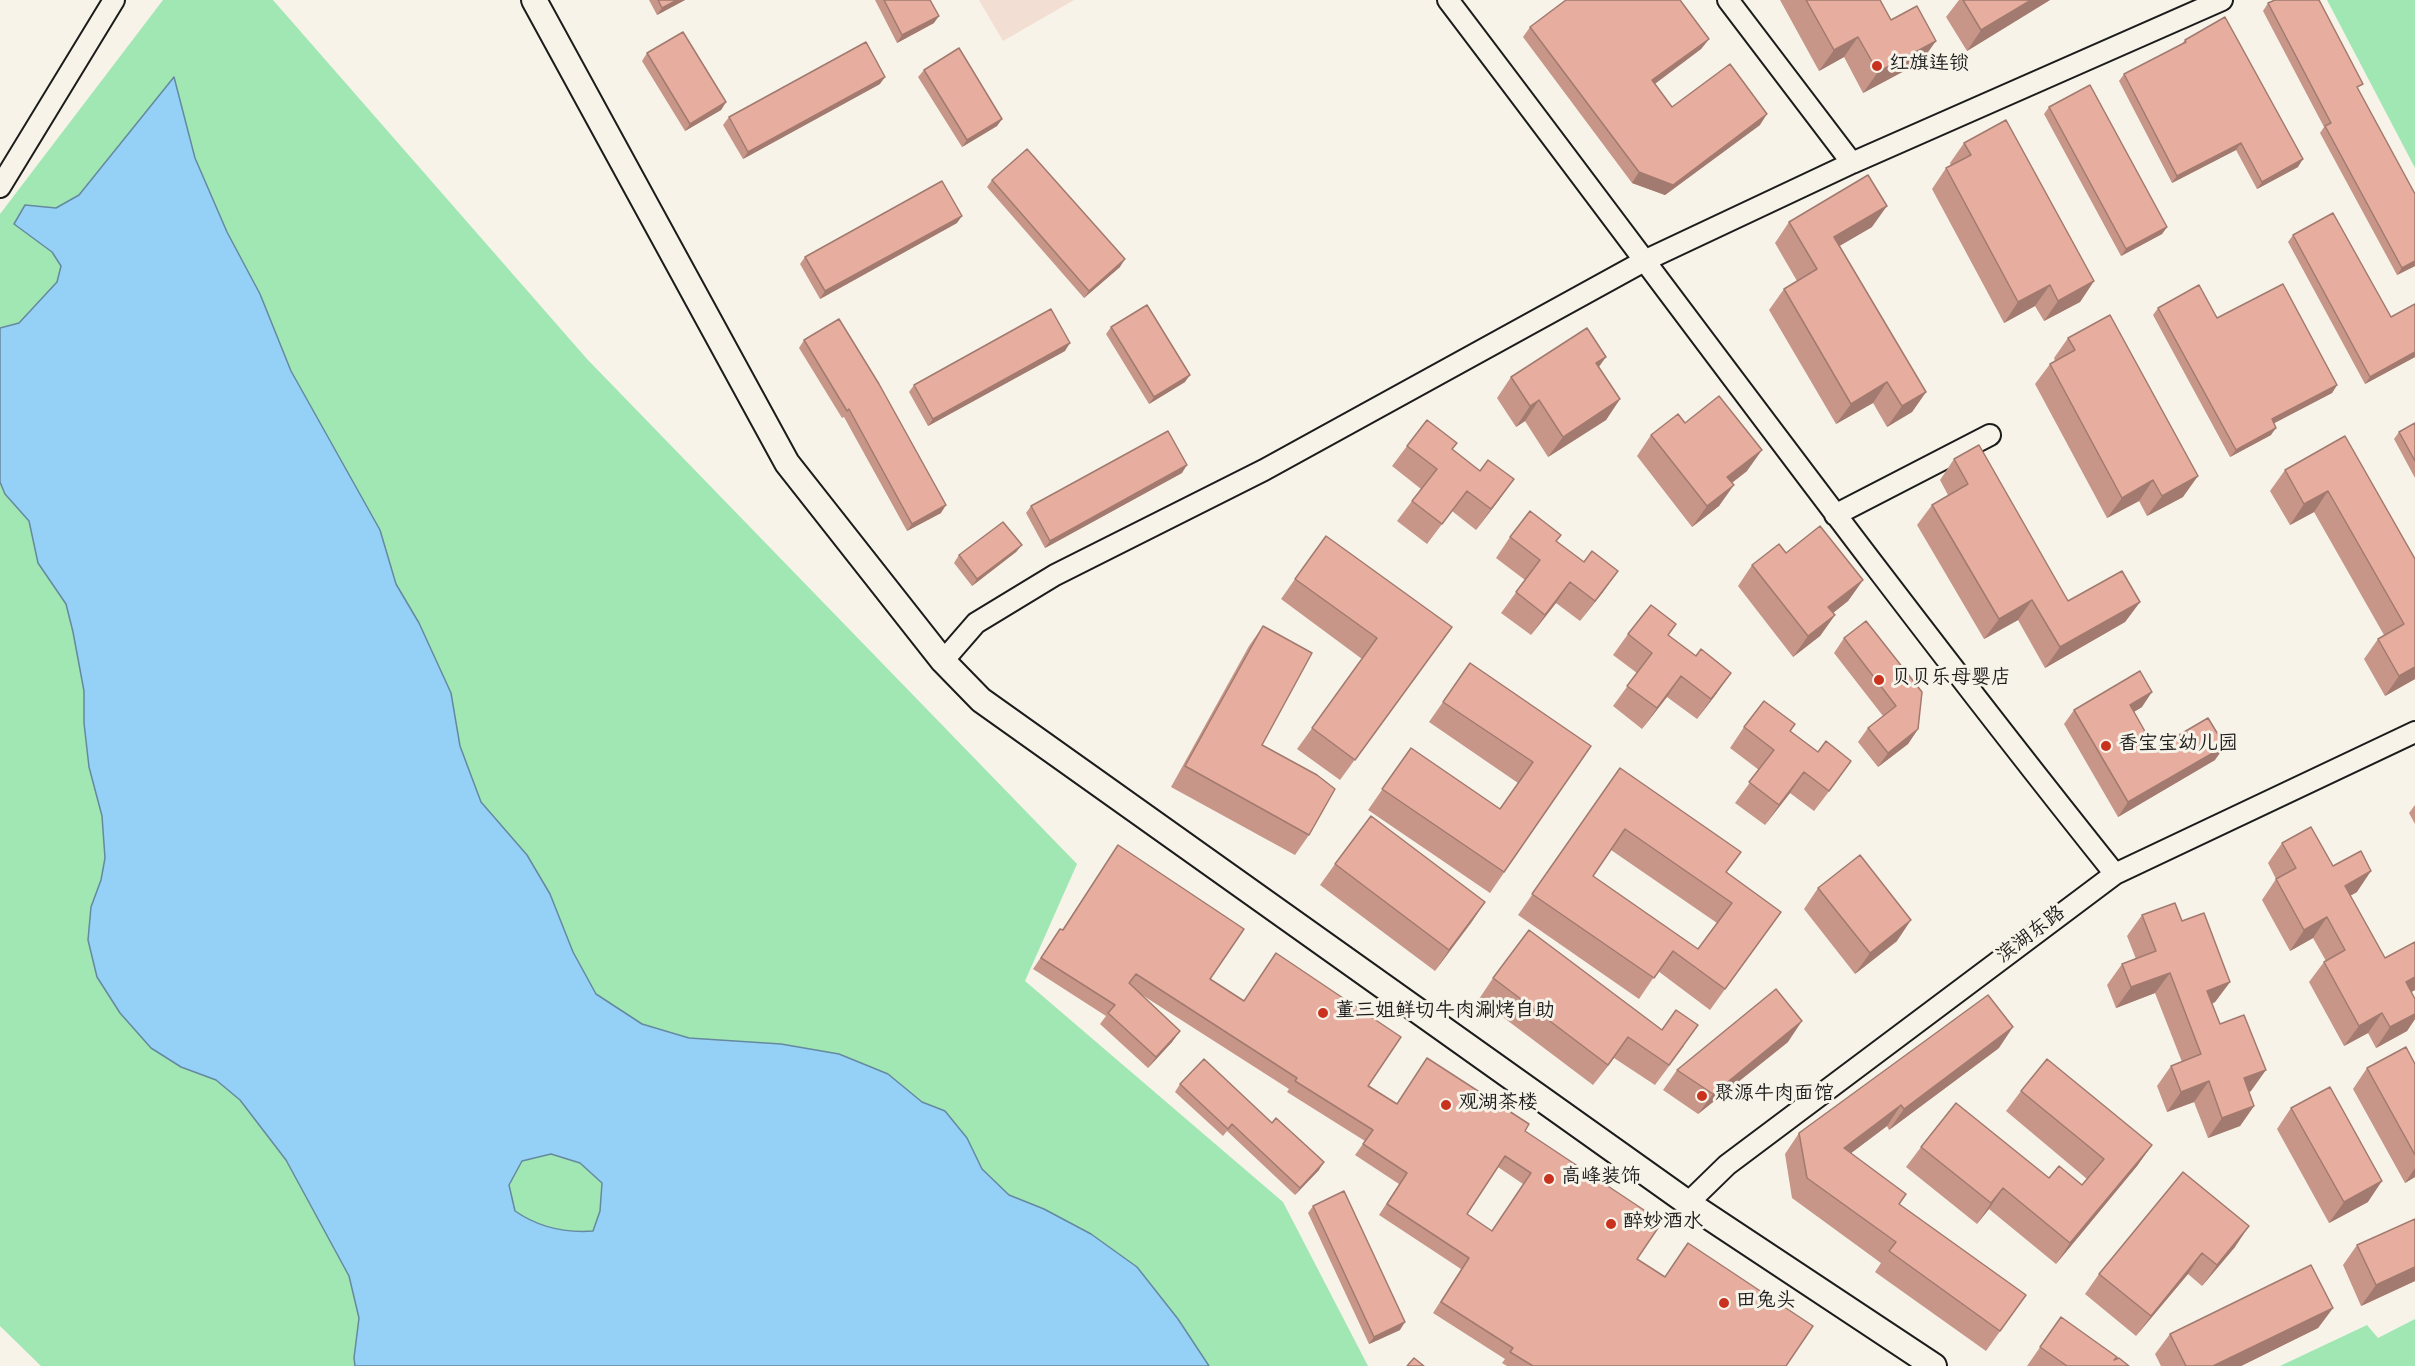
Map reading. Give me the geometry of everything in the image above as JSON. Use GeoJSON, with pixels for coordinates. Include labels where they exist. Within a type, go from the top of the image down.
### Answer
{"type":"FeatureCollection","features":[{"type":"Feature","properties":{"kind":"street"},"geometry":{"type":"LineString","coordinates":[[0,187],[114,0]]}},
{"type":"Feature","properties":{"kind":"street"},"geometry":{"type":"LineString","coordinates":[[534,0],[786,463],[943,661],[981,700],[1689,1203],[1934,1366]]}},
{"type":"Feature","properties":{"kind":"street"},"geometry":{"type":"LineString","coordinates":[[1448,0],[1646,260],[1835,515],[1997,726],[2115,874]]}},
{"type":"Feature","properties":{"kind":"street"},"geometry":{"type":"LineString","coordinates":[[1728,0],[1852,163]]}},
{"type":"Feature","properties":{"kind":"street"},"geometry":{"type":"LineString","coordinates":[[943,661],[976,623],[1055,575],[1264,470],[1646,260],[1852,163],[2222,0]]}},
{"type":"Feature","properties":{"kind":"street"},"geometry":{"type":"LineString","coordinates":[[1835,515],[1990,435]]}},
{"type":"Feature","properties":{"kind":"street","name":"滨湖东路"},"geometry":{"type":"LineString","coordinates":[[1689,1203],[1727,1165],[2115,874],[2415,732]]}},
{"type":"Feature","properties":{"kind":"shaded area"},"geometry":{"type":"Polygon","coordinates":[[[979,0],[1074,0],[1003,41],[979,0]]]}},
{"type":"Feature","properties":{"kind":"green space"},"geometry":{"type":"Polygon","coordinates":[[[163,0],[273,0],[587,359],[1077,864],[1025,981],[1283,1202],[1368,1366],[41,1366],[0,1326],[0,214],[163,0]]]}},
{"type":"Feature","properties":{"kind":"green space"},"geometry":{"type":"Polygon","coordinates":[[[2327,0],[2415,0],[2415,168],[2327,0]]]}},
{"type":"Feature","properties":{"kind":"green space"},"geometry":{"type":"Polygon","coordinates":[[[2415,1319],[2415,1366],[2280,1366],[2367,1325],[2378,1338],[2415,1319]]]}},
{"type":"Feature","properties":{"kind":"water"},"geometry":{"type":"Polygon","coordinates":[[[174,77],[195,158],[227,232],[260,294],[291,371],[380,530],[396,584],[419,623],[451,693],[460,746],[481,802],[527,855],[550,894],[573,952],[596,994],[642,1024],[689,1038],[781,1044],[839,1054],[888,1074],[922,1102],[945,1111],[967,1138],[982,1169],[1009,1195],[1044,1209],[1091,1234],[1137,1267],[1178,1319],[1209,1366],[355,1366],[359,1318],[349,1276],[286,1160],[240,1100],[216,1080],[181,1067],[151,1048],[120,1013],[97,977],[88,940],[91,907],[101,880],[105,858],[102,816],[89,767],[84,723],[84,691],[73,632],[66,604],[38,563],[29,521],[5,494],[0,482],[0,328],[19,323],[57,282],[61,266],[52,252],[14,224],[25,205],[56,208],[79,195],[174,77]],[[551,1154],[522,1161],[509,1185],[515,1211],[552,1228],[593,1231],[600,1211],[602,1183],[580,1163],[551,1154]]]}},
{"type":"Feature","properties":{"kind":"building"},"geometry":{"type":"Polygon","coordinates":[[[658,0],[677,0],[662,8],[658,0]]]}},
{"type":"Feature","properties":{"kind":"building"},"geometry":{"type":"Polygon","coordinates":[[[884,0],[930,0],[939,16],[902,35],[884,0]]]}},
{"type":"Feature","properties":{"kind":"building"},"geometry":{"type":"Polygon","coordinates":[[[1566,0],[1680,0],[1709,39],[1652,80],[1672,107],[1730,64],[1767,114],[1673,185],[1639,172],[1530,27],[1566,0]]]}},
{"type":"Feature","properties":{"kind":"building"},"geometry":{"type":"Polygon","coordinates":[[[1806,0],[1880,0],[1891,20],[1917,6],[1936,41],[1878,72],[1858,37],[1834,50],[1806,0]]]}},
{"type":"Feature","properties":{"kind":"building"},"geometry":{"type":"Polygon","coordinates":[[[1963,0],[2031,0],[1981,30],[1963,0]]]}},
{"type":"Feature","properties":{"kind":"building"},"geometry":{"type":"Polygon","coordinates":[[[2275,0],[2319,0],[2363,84],[2357,87],[2415,194],[2415,261],[2402,268],[2325,126],[2331,123],[2268,3],[2275,0]]]}},
{"type":"Feature","properties":{"kind":"building"},"geometry":{"type":"Polygon","coordinates":[[[2225,17],[2303,159],[2262,182],[2241,143],[2177,176],[2124,74],[2186,42],[2185,40],[2225,17]]]}},
{"type":"Feature","properties":{"kind":"building"},"geometry":{"type":"Polygon","coordinates":[[[683,32],[726,102],[690,124],[647,53],[683,32]]]}},
{"type":"Feature","properties":{"kind":"building"},"geometry":{"type":"Polygon","coordinates":[[[866,42],[885,77],[748,152],[729,117],[866,42]]]}},
{"type":"Feature","properties":{"kind":"building"},"geometry":{"type":"Polygon","coordinates":[[[959,48],[1002,119],[967,140],[924,70],[959,48]]]}},
{"type":"Feature","properties":{"kind":"building"},"geometry":{"type":"Polygon","coordinates":[[[2090,85],[2167,227],[2126,249],[2049,107],[2090,85]]]}},
{"type":"Feature","properties":{"kind":"building"},"geometry":{"type":"Polygon","coordinates":[[[2006,120],[2094,281],[2058,301],[2050,285],[2018,302],[1946,168],[1971,155],[1964,143],[2006,120]]]}},
{"type":"Feature","properties":{"kind":"building"},"geometry":{"type":"Polygon","coordinates":[[[1027,149],[1125,259],[1089,291],[992,180],[1027,149]]]}},
{"type":"Feature","properties":{"kind":"building"},"geometry":{"type":"Polygon","coordinates":[[[1868,175],[1887,206],[1834,237],[1926,392],[1902,406],[1887,382],[1851,404],[1784,289],[1817,269],[1789,222],[1868,175]]]}},
{"type":"Feature","properties":{"kind":"building"},"geometry":{"type":"Polygon","coordinates":[[[942,181],[962,216],[825,291],[805,257],[942,181]]]}},
{"type":"Feature","properties":{"kind":"building"},"geometry":{"type":"Polygon","coordinates":[[[2333,213],[2391,317],[2415,304],[2415,352],[2370,377],[2293,235],[2333,213]]]}},
{"type":"Feature","properties":{"kind":"building"},"geometry":{"type":"Polygon","coordinates":[[[2283,284],[2337,385],[2272,419],[2276,428],[2236,450],[2158,308],[2199,285],[2217,318],[2283,284]]]}},
{"type":"Feature","properties":{"kind":"building"},"geometry":{"type":"Polygon","coordinates":[[[1147,305],[1190,375],[1154,397],[1111,327],[1147,305]]]}},
{"type":"Feature","properties":{"kind":"building"},"geometry":{"type":"Polygon","coordinates":[[[1051,309],[1070,343],[933,419],[914,385],[1051,309]]]}},
{"type":"Feature","properties":{"kind":"building"},"geometry":{"type":"Polygon","coordinates":[[[2110,315],[2198,476],[2162,496],[2153,480],[2122,498],[2050,364],[2075,350],[2068,338],[2110,315]]]}},
{"type":"Feature","properties":{"kind":"building"},"geometry":{"type":"Polygon","coordinates":[[[839,319],[879,384],[946,505],[912,524],[849,409],[847,411],[804,340],[839,319]]]}},
{"type":"Feature","properties":{"kind":"building"},"geometry":{"type":"Polygon","coordinates":[[[1587,328],[1606,357],[1596,363],[1620,399],[1563,437],[1539,400],[1530,406],[1511,377],[1587,328]]]}},
{"type":"Feature","properties":{"kind":"building"},"geometry":{"type":"Polygon","coordinates":[[[1719,396],[1762,450],[1727,477],[1734,485],[1707,506],[1651,435],[1678,414],[1685,423],[1719,396]]]}},
{"type":"Feature","properties":{"kind":"building"},"geometry":{"type":"Polygon","coordinates":[[[1427,420],[1457,443],[1452,449],[1480,471],[1488,460],[1514,479],[1491,509],[1467,491],[1442,524],[1412,501],[1437,469],[1407,446],[1427,420]]]}},
{"type":"Feature","properties":{"kind":"building"},"geometry":{"type":"Polygon","coordinates":[[[2415,423],[2415,461],[2399,432],[2415,423]]]}},
{"type":"Feature","properties":{"kind":"building"},"geometry":{"type":"Polygon","coordinates":[[[1168,431],[1187,465],[1050,541],[1031,506],[1168,431]]]}},
{"type":"Feature","properties":{"kind":"building"},"geometry":{"type":"Polygon","coordinates":[[[2345,436],[2415,559],[2415,667],[2399,676],[2378,639],[2404,624],[2328,491],[2304,504],[2285,470],[2345,436]]]}},
{"type":"Feature","properties":{"kind":"building"},"geometry":{"type":"Polygon","coordinates":[[[1979,445],[2068,601],[2122,571],[2140,602],[2060,647],[2032,600],[1999,619],[1932,505],[1968,484],[1954,459],[1979,445]]]}},
{"type":"Feature","properties":{"kind":"building"},"geometry":{"type":"Polygon","coordinates":[[[1530,511],[1561,535],[1556,541],[1584,562],[1592,551],[1618,571],[1595,601],[1570,582],[1545,615],[1516,592],[1540,560],[1510,537],[1530,511]]]}},
{"type":"Feature","properties":{"kind":"building"},"geometry":{"type":"Polygon","coordinates":[[[1003,522],[1022,545],[977,579],[959,555],[1003,522]]]}},
{"type":"Feature","properties":{"kind":"building"},"geometry":{"type":"Polygon","coordinates":[[[1820,526],[1863,580],[1828,607],[1835,615],[1808,636],[1752,565],[1779,544],[1786,553],[1820,526]]]}},
{"type":"Feature","properties":{"kind":"building"},"geometry":{"type":"Polygon","coordinates":[[[1326,536],[1452,627],[1355,760],[1312,728],[1377,638],[1295,579],[1326,536]]]}},
{"type":"Feature","properties":{"kind":"building"},"geometry":{"type":"Polygon","coordinates":[[[1651,605],[1676,624],[1668,635],[1696,656],[1701,649],[1731,673],[1711,699],[1681,676],[1657,708],[1627,686],[1652,653],[1628,634],[1651,605]]]}},
{"type":"Feature","properties":{"kind":"building"},"geometry":{"type":"Polygon","coordinates":[[[1866,621],[1922,692],[1918,729],[1888,753],[1868,728],[1896,706],[1844,638],[1866,621]]]}},
{"type":"Feature","properties":{"kind":"building"},"geometry":{"type":"Polygon","coordinates":[[[1263,626],[1312,653],[1262,745],[1317,775],[1335,789],[1309,835],[1185,766],[1263,626]]]}},
{"type":"Feature","properties":{"kind":"building"},"geometry":{"type":"Polygon","coordinates":[[[1470,663],[1591,746],[1504,872],[1382,789],[1411,748],[1500,809],[1533,762],[1443,702],[1470,663]]]}},
{"type":"Feature","properties":{"kind":"building","name":"香宝宝幼儿园"},"geometry":{"type":"Polygon","coordinates":[[[2140,671],[2152,692],[2130,705],[2155,749],[2208,718],[2225,746],[2128,802],[2074,710],[2140,671]]]}},
{"type":"Feature","properties":{"kind":"building"},"geometry":{"type":"Polygon","coordinates":[[[1764,701],[1795,724],[1790,731],[1818,752],[1826,741],[1851,761],[1829,791],[1804,772],[1779,805],[1749,782],[1774,750],[1744,727],[1764,701]]]}},
{"type":"Feature","properties":{"kind":"building"},"geometry":{"type":"Polygon","coordinates":[[[1620,768],[1741,852],[1726,872],[1781,912],[1725,989],[1673,951],[1654,978],[1532,894],[1620,768]],[[1625,829],[1593,876],[1698,949],[1732,903],[1625,829]]]}},
{"type":"Feature","properties":{"kind":"building"},"geometry":{"type":"Polygon","coordinates":[[[1371,816],[1485,902],[1449,950],[1335,864],[1371,816]]]}},
{"type":"Feature","properties":{"kind":"building"},"geometry":{"type":"Polygon","coordinates":[[[2311,827],[2333,866],[2361,851],[2371,871],[2345,886],[2385,958],[2415,942],[2415,977],[2406,982],[2415,999],[2415,1014],[2390,1027],[2382,1013],[2359,1026],[2324,962],[2345,950],[2327,917],[2304,930],[2276,879],[2296,868],[2282,843],[2311,827]]]}},
{"type":"Feature","properties":{"kind":"building"},"geometry":{"type":"Polygon","coordinates":[[[1118,845],[1244,929],[1210,979],[1244,1001],[1276,953],[1401,1037],[1368,1086],[1397,1104],[1427,1058],[1529,1124],[1525,1131],[1662,1222],[1637,1259],[1665,1277],[1688,1243],[1813,1326],[1786,1366],[1533,1366],[1510,1352],[1513,1348],[1441,1302],[1469,1258],[1387,1204],[1407,1173],[1363,1144],[1373,1130],[1295,1081],[1297,1078],[1136,974],[1129,983],[1180,1031],[1156,1057],[1108,1013],[1115,1005],[1041,958],[1060,929],[1063,930],[1118,845]],[[1505,1156],[1467,1214],[1492,1231],[1531,1173],[1505,1156]]]}},
{"type":"Feature","properties":{"kind":"building"},"geometry":{"type":"Polygon","coordinates":[[[1860,855],[1911,920],[1870,953],[1818,888],[1860,855]]]}},
{"type":"Feature","properties":{"kind":"building"},"geometry":{"type":"Polygon","coordinates":[[[2175,903],[2182,921],[2204,913],[2230,982],[2207,991],[2220,1024],[2244,1015],[2266,1070],[2244,1078],[2254,1106],[2222,1118],[2209,1081],[2181,1092],[2171,1066],[2201,1054],[2170,973],[2131,987],[2122,964],[2156,951],[2142,915],[2175,903]]]}},
{"type":"Feature","properties":{"kind":"building"},"geometry":{"type":"Polygon","coordinates":[[[1529,930],[1662,1030],[1676,1010],[1698,1025],[1669,1065],[1628,1037],[1608,1065],[1493,978],[1529,930]]]}},
{"type":"Feature","properties":{"kind":"building"},"geometry":{"type":"Polygon","coordinates":[[[1776,989],[1802,1021],[1713,1094],[1677,1070],[1776,989]]]}},
{"type":"Feature","properties":{"kind":"building"},"geometry":{"type":"Polygon","coordinates":[[[1988,995],[2013,1027],[1904,1109],[1901,1105],[1844,1148],[1906,1194],[1899,1204],[2026,1295],[2000,1331],[1889,1251],[1896,1242],[1807,1178],[1799,1133],[1988,995]]]}},
{"type":"Feature","properties":{"kind":"building"},"geometry":{"type":"Polygon","coordinates":[[[2406,1047],[2415,1064],[2415,1155],[2367,1068],[2406,1047]]]}},
{"type":"Feature","properties":{"kind":"building"},"geometry":{"type":"Polygon","coordinates":[[[1204,1059],[1272,1123],[1276,1118],[1324,1162],[1300,1188],[1232,1124],[1228,1129],[1180,1084],[1204,1059]]]}},
{"type":"Feature","properties":{"kind":"building"},"geometry":{"type":"Polygon","coordinates":[[[2047,1059],[2152,1145],[2070,1243],[2003,1188],[1991,1203],[1921,1147],[1956,1103],[2049,1178],[2059,1166],[2082,1185],[2104,1159],[2021,1091],[2047,1059]]]}},
{"type":"Feature","properties":{"kind":"building"},"geometry":{"type":"Polygon","coordinates":[[[2330,1087],[2382,1181],[2344,1202],[2291,1108],[2330,1087]]]}},
{"type":"Feature","properties":{"kind":"building"},"geometry":{"type":"Polygon","coordinates":[[[2183,1172],[2249,1226],[2217,1265],[2202,1253],[2151,1316],[2099,1274],[2183,1172]]]}},
{"type":"Feature","properties":{"kind":"building"},"geometry":{"type":"Polygon","coordinates":[[[1344,1191],[1405,1322],[1374,1337],[1313,1206],[1344,1191]]]}},
{"type":"Feature","properties":{"kind":"building"},"geometry":{"type":"Polygon","coordinates":[[[2415,1219],[2415,1267],[2376,1285],[2357,1245],[2415,1219]]]}},
{"type":"Feature","properties":{"kind":"building"},"geometry":{"type":"Polygon","coordinates":[[[2311,1265],[2333,1308],[2213,1366],[2186,1366],[2170,1334],[2311,1265]]]}},
{"type":"Feature","properties":{"kind":"building"},"geometry":{"type":"Polygon","coordinates":[[[2061,1317],[2117,1357],[2114,1360],[2119,1358],[2129,1366],[2067,1366],[2040,1347],[2061,1317]]]}},
{"type":"Feature","properties":{"kind":"building"},"geometry":{"type":"Polygon","coordinates":[[[1414,1358],[1424,1366],[1407,1366],[1414,1358]]]}},
{"type":"Feature","properties":{"kind":"place","name":"红旗连锁"},"geometry":{"type":"Point","coordinates":[1877,66]}},
{"type":"Feature","properties":{"kind":"place","name":"贝贝乐母婴店"},"geometry":{"type":"Point","coordinates":[1879,680]}},
{"type":"Feature","properties":{"kind":"place","name":"香宝宝幼儿园"},"geometry":{"type":"Point","coordinates":[2106,746]}},
{"type":"Feature","properties":{"kind":"place","name":"董三姐鲜切牛肉涮烤自助"},"geometry":{"type":"Point","coordinates":[1323,1013]}},
{"type":"Feature","properties":{"kind":"place","name":"聚源牛肉面馆"},"geometry":{"type":"Point","coordinates":[1702,1096]}},
{"type":"Feature","properties":{"kind":"place","name":"观湖茶楼"},"geometry":{"type":"Point","coordinates":[1446,1105]}},
{"type":"Feature","properties":{"kind":"place","name":"高峰装饰"},"geometry":{"type":"Point","coordinates":[1549,1179]}},
{"type":"Feature","properties":{"kind":"place","name":"醉妙酒水"},"geometry":{"type":"Point","coordinates":[1611,1224]}},
{"type":"Feature","properties":{"kind":"place","name":"田兔头"},"geometry":{"type":"Point","coordinates":[1724,1303]}}]}
